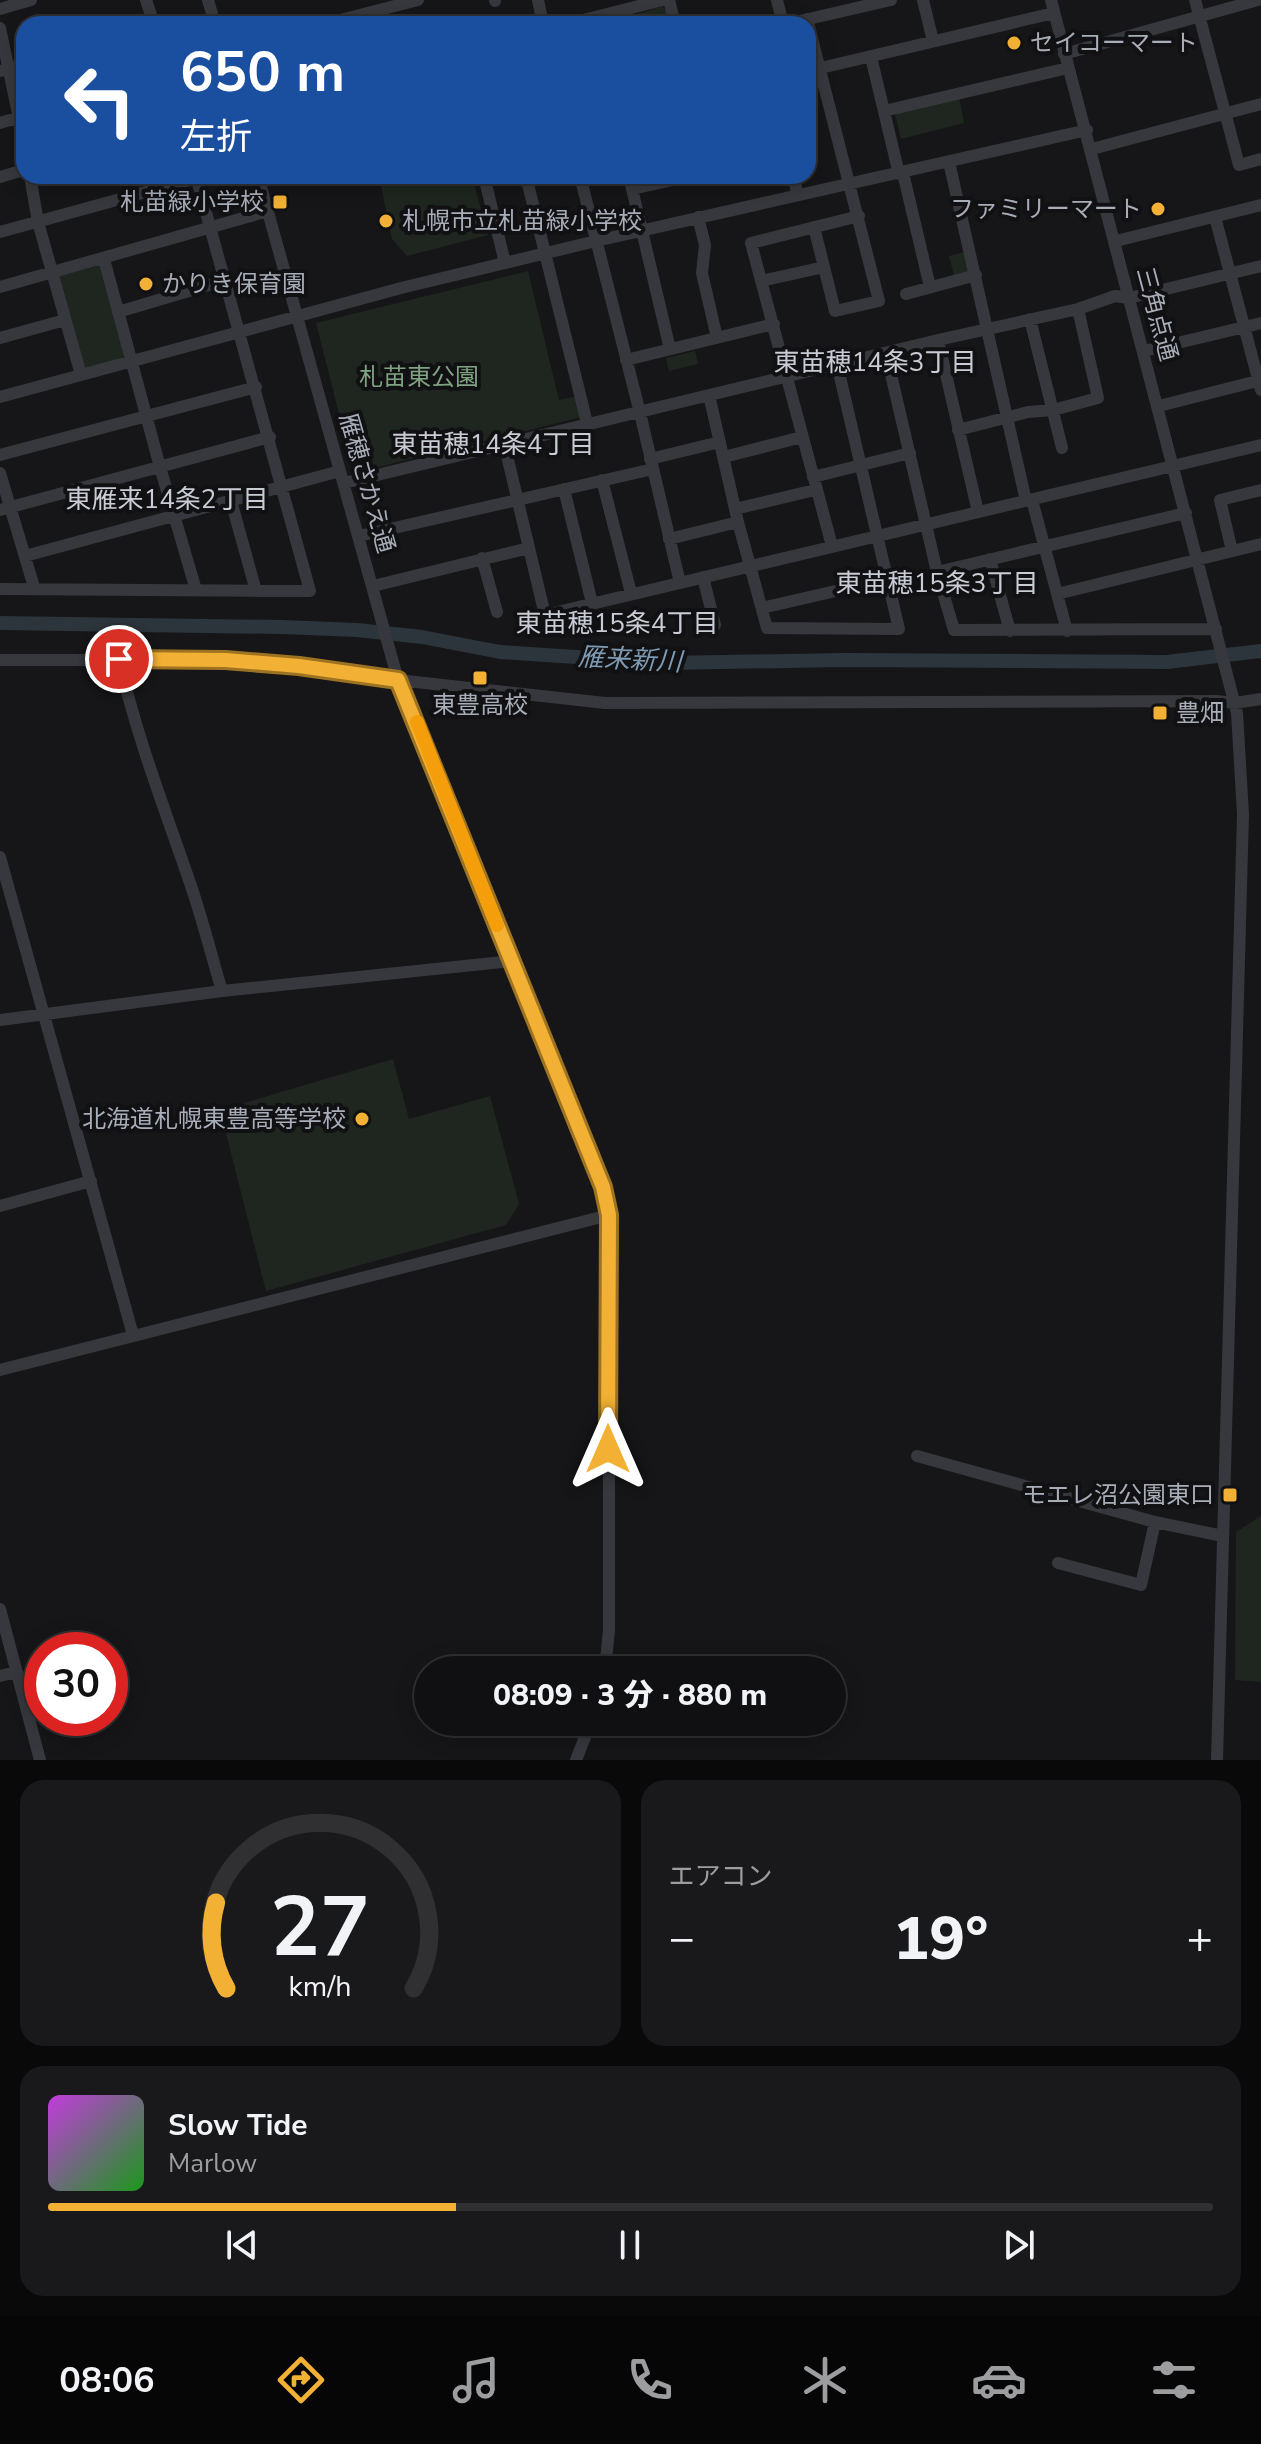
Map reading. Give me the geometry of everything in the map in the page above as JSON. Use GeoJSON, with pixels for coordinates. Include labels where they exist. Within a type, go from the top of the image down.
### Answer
{"type":"FeatureCollection","features":[{"type":"Feature","properties":{"kind":"street"},"geometry":{"type":"LineString","coordinates":[[0,9],[31,0]]}},
{"type":"Feature","properties":{"kind":"street"},"geometry":{"type":"LineString","coordinates":[[356,0],[360,15]]}},
{"type":"Feature","properties":{"kind":"street"},"geometry":{"type":"LineString","coordinates":[[356,16],[418,0]]}},
{"type":"Feature","properties":{"kind":"street"},"geometry":{"type":"LineString","coordinates":[[599,16],[663,0]]}},
{"type":"Feature","properties":{"kind":"street"},"geometry":{"type":"LineString","coordinates":[[816,17],[891,0]]}},
{"type":"Feature","properties":{"kind":"street"},"geometry":{"type":"LineString","coordinates":[[923,0],[933,41]]}},
{"type":"Feature","properties":{"kind":"street"},"geometry":{"type":"LineString","coordinates":[[1195,0],[1239,165],[1261,159]]}},
{"type":"Feature","properties":{"kind":"street"},"geometry":{"type":"LineString","coordinates":[[1064,54],[1258,0]]}},
{"type":"Feature","properties":{"kind":"street"},"geometry":{"type":"LineString","coordinates":[[816,70],[933,41],[1053,6]]}},
{"type":"Feature","properties":{"kind":"street","name":"三角点通"},"geometry":{"type":"LineString","coordinates":[[1053,6],[1235,703]]}},
{"type":"Feature","properties":{"kind":"street"},"geometry":{"type":"LineString","coordinates":[[0,28],[5,69],[16,100]]}},
{"type":"Feature","properties":{"kind":"street"},"geometry":{"type":"LineString","coordinates":[[871,57],[930,287]]}},
{"type":"Feature","properties":{"kind":"street"},"geometry":{"type":"LineString","coordinates":[[884,111],[1068,68]]}},
{"type":"Feature","properties":{"kind":"street"},"geometry":{"type":"LineString","coordinates":[[814,227],[835,311],[879,301],[859,216],[816,77]]}},
{"type":"Feature","properties":{"kind":"street"},"geometry":{"type":"LineString","coordinates":[[1092,149],[1261,104]]}},
{"type":"Feature","properties":{"kind":"street"},"geometry":{"type":"LineString","coordinates":[[0,397],[505,263],[1087,130]]}},
{"type":"Feature","properties":{"kind":"street"},"geometry":{"type":"LineString","coordinates":[[949,162],[1029,500],[1045,546],[1067,631]]}},
{"type":"Feature","properties":{"kind":"street"},"geometry":{"type":"LineString","coordinates":[[31,184],[38,222],[81,375]]}},
{"type":"Feature","properties":{"kind":"street"},"geometry":{"type":"LineString","coordinates":[[0,232],[172,184]]}},
{"type":"Feature","properties":{"kind":"street"},"geometry":{"type":"LineString","coordinates":[[0,589],[310,591],[199,184]]}},
{"type":"Feature","properties":{"kind":"street","name":"雁穂さかえ通"},"geometry":{"type":"LineString","coordinates":[[260,184],[398,680]]}},
{"type":"Feature","properties":{"kind":"street"},"geometry":{"type":"LineString","coordinates":[[486,184],[505,263]]}},
{"type":"Feature","properties":{"kind":"street"},"geometry":{"type":"LineString","coordinates":[[528,184],[587,423]]}},
{"type":"Feature","properties":{"kind":"street"},"geometry":{"type":"LineString","coordinates":[[582,184],[680,583]]}},
{"type":"Feature","properties":{"kind":"street"},"geometry":{"type":"LineString","coordinates":[[630,184],[670,349]]}},
{"type":"Feature","properties":{"kind":"street"},"geometry":{"type":"LineString","coordinates":[[795,184],[797,194]]}},
{"type":"Feature","properties":{"kind":"street"},"geometry":{"type":"LineString","coordinates":[[1116,241],[1261,205]]}},
{"type":"Feature","properties":{"kind":"street"},"geometry":{"type":"LineString","coordinates":[[0,287],[268,211]]}},
{"type":"Feature","properties":{"kind":"street"},"geometry":{"type":"LineString","coordinates":[[832,546],[751,243],[859,216]]}},
{"type":"Feature","properties":{"kind":"street"},"geometry":{"type":"LineString","coordinates":[[698,217],[705,245],[702,273],[717,338]]}},
{"type":"Feature","properties":{"kind":"street"},"geometry":{"type":"LineString","coordinates":[[1159,406],[1260,384],[1215,217]]}},
{"type":"Feature","properties":{"kind":"street"},"geometry":{"type":"LineString","coordinates":[[104,259],[196,590]]}},
{"type":"Feature","properties":{"kind":"street"},"geometry":{"type":"LineString","coordinates":[[25,556],[284,487],[640,413],[1078,309],[1115,296],[1129,298],[1261,266]]}},
{"type":"Feature","properties":{"kind":"street"},"geometry":{"type":"LineString","coordinates":[[761,281],[824,267]]}},
{"type":"Feature","properties":{"kind":"street"},"geometry":{"type":"LineString","coordinates":[[906,294],[976,275]]}},
{"type":"Feature","properties":{"kind":"street"},"geometry":{"type":"LineString","coordinates":[[118,312],[226,280]]}},
{"type":"Feature","properties":{"kind":"street"},"geometry":{"type":"LineString","coordinates":[[958,430],[1098,398],[1078,309]]}},
{"type":"Feature","properties":{"kind":"street"},"geometry":{"type":"LineString","coordinates":[[1030,319],[1062,448]]}},
{"type":"Feature","properties":{"kind":"street"},"geometry":{"type":"LineString","coordinates":[[0,338],[65,320]]}},
{"type":"Feature","properties":{"kind":"street"},"geometry":{"type":"LineString","coordinates":[[1144,351],[1261,323]]}},
{"type":"Feature","properties":{"kind":"street"},"geometry":{"type":"LineString","coordinates":[[626,360],[774,324]]}},
{"type":"Feature","properties":{"kind":"street"},"geometry":{"type":"LineString","coordinates":[[938,340],[978,512]]}},
{"type":"Feature","properties":{"kind":"street"},"geometry":{"type":"LineString","coordinates":[[886,353],[937,572],[954,630],[1217,634]]}},
{"type":"Feature","properties":{"kind":"street"},"geometry":{"type":"LineString","coordinates":[[709,395],[736,516],[767,628],[899,629],[837,364]]}},
{"type":"Feature","properties":{"kind":"street"},"geometry":{"type":"LineString","coordinates":[[0,455],[256,387]]}},
{"type":"Feature","properties":{"kind":"street"},"geometry":{"type":"LineString","coordinates":[[4,508],[270,437]]}},
{"type":"Feature","properties":{"kind":"street"},"geometry":{"type":"LineString","coordinates":[[724,457],[802,437]]}},
{"type":"Feature","properties":{"kind":"street"},"geometry":{"type":"LineString","coordinates":[[359,536],[602,480],[720,442]]}},
{"type":"Feature","properties":{"kind":"street"},"geometry":{"type":"LineString","coordinates":[[504,443],[545,615],[1261,445]]}},
{"type":"Feature","properties":{"kind":"street"},"geometry":{"type":"LineString","coordinates":[[669,539],[736,516],[860,464],[910,453]]}},
{"type":"Feature","properties":{"kind":"street"},"geometry":{"type":"LineString","coordinates":[[0,473],[4,508],[25,556],[34,587]]}},
{"type":"Feature","properties":{"kind":"street"},"geometry":{"type":"LineString","coordinates":[[602,480],[631,593]]}},
{"type":"Feature","properties":{"kind":"street"},"geometry":{"type":"LineString","coordinates":[[564,489],[592,603]]}},
{"type":"Feature","properties":{"kind":"street"},"geometry":{"type":"LineString","coordinates":[[1232,551],[1220,500],[1261,490]]}},
{"type":"Feature","properties":{"kind":"street"},"geometry":{"type":"LineString","coordinates":[[231,501],[256,591]]}},
{"type":"Feature","properties":{"kind":"street"},"geometry":{"type":"LineString","coordinates":[[937,572],[1186,513]]}},
{"type":"Feature","properties":{"kind":"street"},"geometry":{"type":"LineString","coordinates":[[1057,594],[1261,544]]}},
{"type":"Feature","properties":{"kind":"street"},"geometry":{"type":"LineString","coordinates":[[373,586],[529,548]]}},
{"type":"Feature","properties":{"kind":"street"},"geometry":{"type":"LineString","coordinates":[[482,558],[497,612]]}},
{"type":"Feature","properties":{"kind":"street"},"geometry":{"type":"LineString","coordinates":[[990,559],[1010,631]]}},
{"type":"Feature","properties":{"kind":"street"},"geometry":{"type":"LineString","coordinates":[[703,577],[715,625]]}},
{"type":"Feature","properties":{"kind":"street"},"geometry":{"type":"LineString","coordinates":[[762,608],[888,579]]}},
{"type":"Feature","properties":{"kind":"street"},"geometry":{"type":"LineString","coordinates":[[119,659],[129,705],[189,881],[222,991]]}},
{"type":"Feature","properties":{"kind":"street"},"geometry":{"type":"LineString","coordinates":[[0,660],[225,660],[605,703],[1235,703],[1261,699]]}},
{"type":"Feature","properties":{"kind":"street"},"geometry":{"type":"LineString","coordinates":[[398,680],[603,1187],[609,1215],[609,1630],[606,1656]]}},
{"type":"Feature","properties":{"kind":"street"},"geometry":{"type":"LineString","coordinates":[[1217,1760],[1243,814],[1242,761],[1235,703]]}},
{"type":"Feature","properties":{"kind":"street"},"geometry":{"type":"LineString","coordinates":[[0,857],[133,1335]]}},
{"type":"Feature","properties":{"kind":"street"},"geometry":{"type":"LineString","coordinates":[[0,1020],[222,991],[512,961]]}},
{"type":"Feature","properties":{"kind":"street"},"geometry":{"type":"LineString","coordinates":[[0,1206],[91,1181]]}},
{"type":"Feature","properties":{"kind":"street"},"geometry":{"type":"LineString","coordinates":[[0,1370],[609,1215]]}},
{"type":"Feature","properties":{"kind":"street"},"geometry":{"type":"LineString","coordinates":[[917,1456],[1155,1522],[1223,1536]]}},
{"type":"Feature","properties":{"kind":"street"},"geometry":{"type":"LineString","coordinates":[[1058,1563],[1141,1585],[1155,1522]]}},
{"type":"Feature","properties":{"kind":"street"},"geometry":{"type":"LineString","coordinates":[[0,1609],[40,1760]]}},
{"type":"Feature","properties":{"kind":"street"},"geometry":{"type":"LineString","coordinates":[[0,1676],[17,1672]]}},
{"type":"Feature","properties":{"kind":"street"},"geometry":{"type":"LineString","coordinates":[[576,1760],[585,1736]]}},
{"type":"Feature","properties":{"kind":"green space"},"geometry":{"type":"Polygon","coordinates":[[[662,7],[669,16],[628,16],[662,7]]]}},
{"type":"Feature","properties":{"kind":"green space"},"geometry":{"type":"Polygon","coordinates":[[[959,97],[964,123],[901,139],[895,113],[959,97]]]}},
{"type":"Feature","properties":{"kind":"green space"},"geometry":{"type":"Polygon","coordinates":[[[381,184],[474,184],[488,235],[407,256],[392,239],[381,184]]]}},
{"type":"Feature","properties":{"kind":"green space"},"geometry":{"type":"Polygon","coordinates":[[[965,252],[971,271],[954,275],[949,256],[965,252]]]}},
{"type":"Feature","properties":{"kind":"green space"},"geometry":{"type":"Polygon","coordinates":[[[101,265],[126,357],[84,370],[58,276],[101,265]]]}},
{"type":"Feature","properties":{"kind":"green space","name":"札苗東公園"},"geometry":{"type":"Polygon","coordinates":[[[528,271],[559,400],[577,396],[582,417],[354,473],[316,323],[528,271]]]}},
{"type":"Feature","properties":{"kind":"green space"},"geometry":{"type":"Polygon","coordinates":[[[695,351],[698,364],[669,371],[666,358],[695,351]]]}},
{"type":"Feature","properties":{"kind":"green space","name":"北海道札幌東豊高等学校"},"geometry":{"type":"Polygon","coordinates":[[[393,1059],[409,1119],[490,1096],[519,1204],[506,1225],[266,1291],[220,1110],[393,1059]]]}},
{"type":"Feature","properties":{"kind":"green space"},"geometry":{"type":"Polygon","coordinates":[[[1261,1516],[1261,1682],[1235,1680],[1236,1532],[1261,1516]]]}},
{"type":"Feature","properties":{"kind":"waterway","name":"雁来新川"},"geometry":{"type":"LineString","coordinates":[[0,623],[357,630],[422,637],[500,652],[666,663],[844,660],[1167,662],[1261,651]]}},
{"type":"Feature","properties":{"kind":"slow traffic"},"geometry":{"type":"LineString","coordinates":[[417,722],[497,925]]}},
{"type":"Feature","properties":{"kind":"place","name":"セイコーマート"},"geometry":{"type":"Point","coordinates":[1014,43]}},
{"type":"Feature","properties":{"kind":"place","name":"札苗緑小学校"},"geometry":{"type":"Point","coordinates":[280,202]}},
{"type":"Feature","properties":{"kind":"place","name":"ファミリーマート"},"geometry":{"type":"Point","coordinates":[1158,209]}},
{"type":"Feature","properties":{"kind":"place","name":"札幌市立札苗緑小学校"},"geometry":{"type":"Point","coordinates":[386,221]}},
{"type":"Feature","properties":{"kind":"place","name":"かりき保育園"},"geometry":{"type":"Point","coordinates":[146,284]}},
{"type":"Feature","properties":{"kind":"place","name":"東豊高校"},"geometry":{"type":"Point","coordinates":[480,678]}},
{"type":"Feature","properties":{"kind":"place","name":"豊畑"},"geometry":{"type":"Point","coordinates":[1160,713]}},
{"type":"Feature","properties":{"kind":"place","name":"北海道札幌東豊高等学校"},"geometry":{"type":"Point","coordinates":[362,1119]}},
{"type":"Feature","properties":{"kind":"place","name":"モエレ沼公園東口"},"geometry":{"type":"Point","coordinates":[1230,1495]}},
{"type":"Feature","properties":{"kind":"district","name":"東苗穂14条3丁目"},"geometry":{"type":"Point","coordinates":[875,362]}},
{"type":"Feature","properties":{"kind":"district","name":"東苗穂14条4丁目"},"geometry":{"type":"Point","coordinates":[493,444]}},
{"type":"Feature","properties":{"kind":"district","name":"東雁来14条2丁目"},"geometry":{"type":"Point","coordinates":[167,499]}},
{"type":"Feature","properties":{"kind":"district","name":"東苗穂15条3丁目"},"geometry":{"type":"Point","coordinates":[937,583]}},
{"type":"Feature","properties":{"kind":"district","name":"東苗穂15条4丁目"},"geometry":{"type":"Point","coordinates":[617,623]}},
{"type":"Feature","properties":{"kind":"route"},"geometry":{"type":"LineString","coordinates":[[119,659],[225,660],[299,666],[398,680],[603,1187],[609,1215],[608,1449]]}}]}
